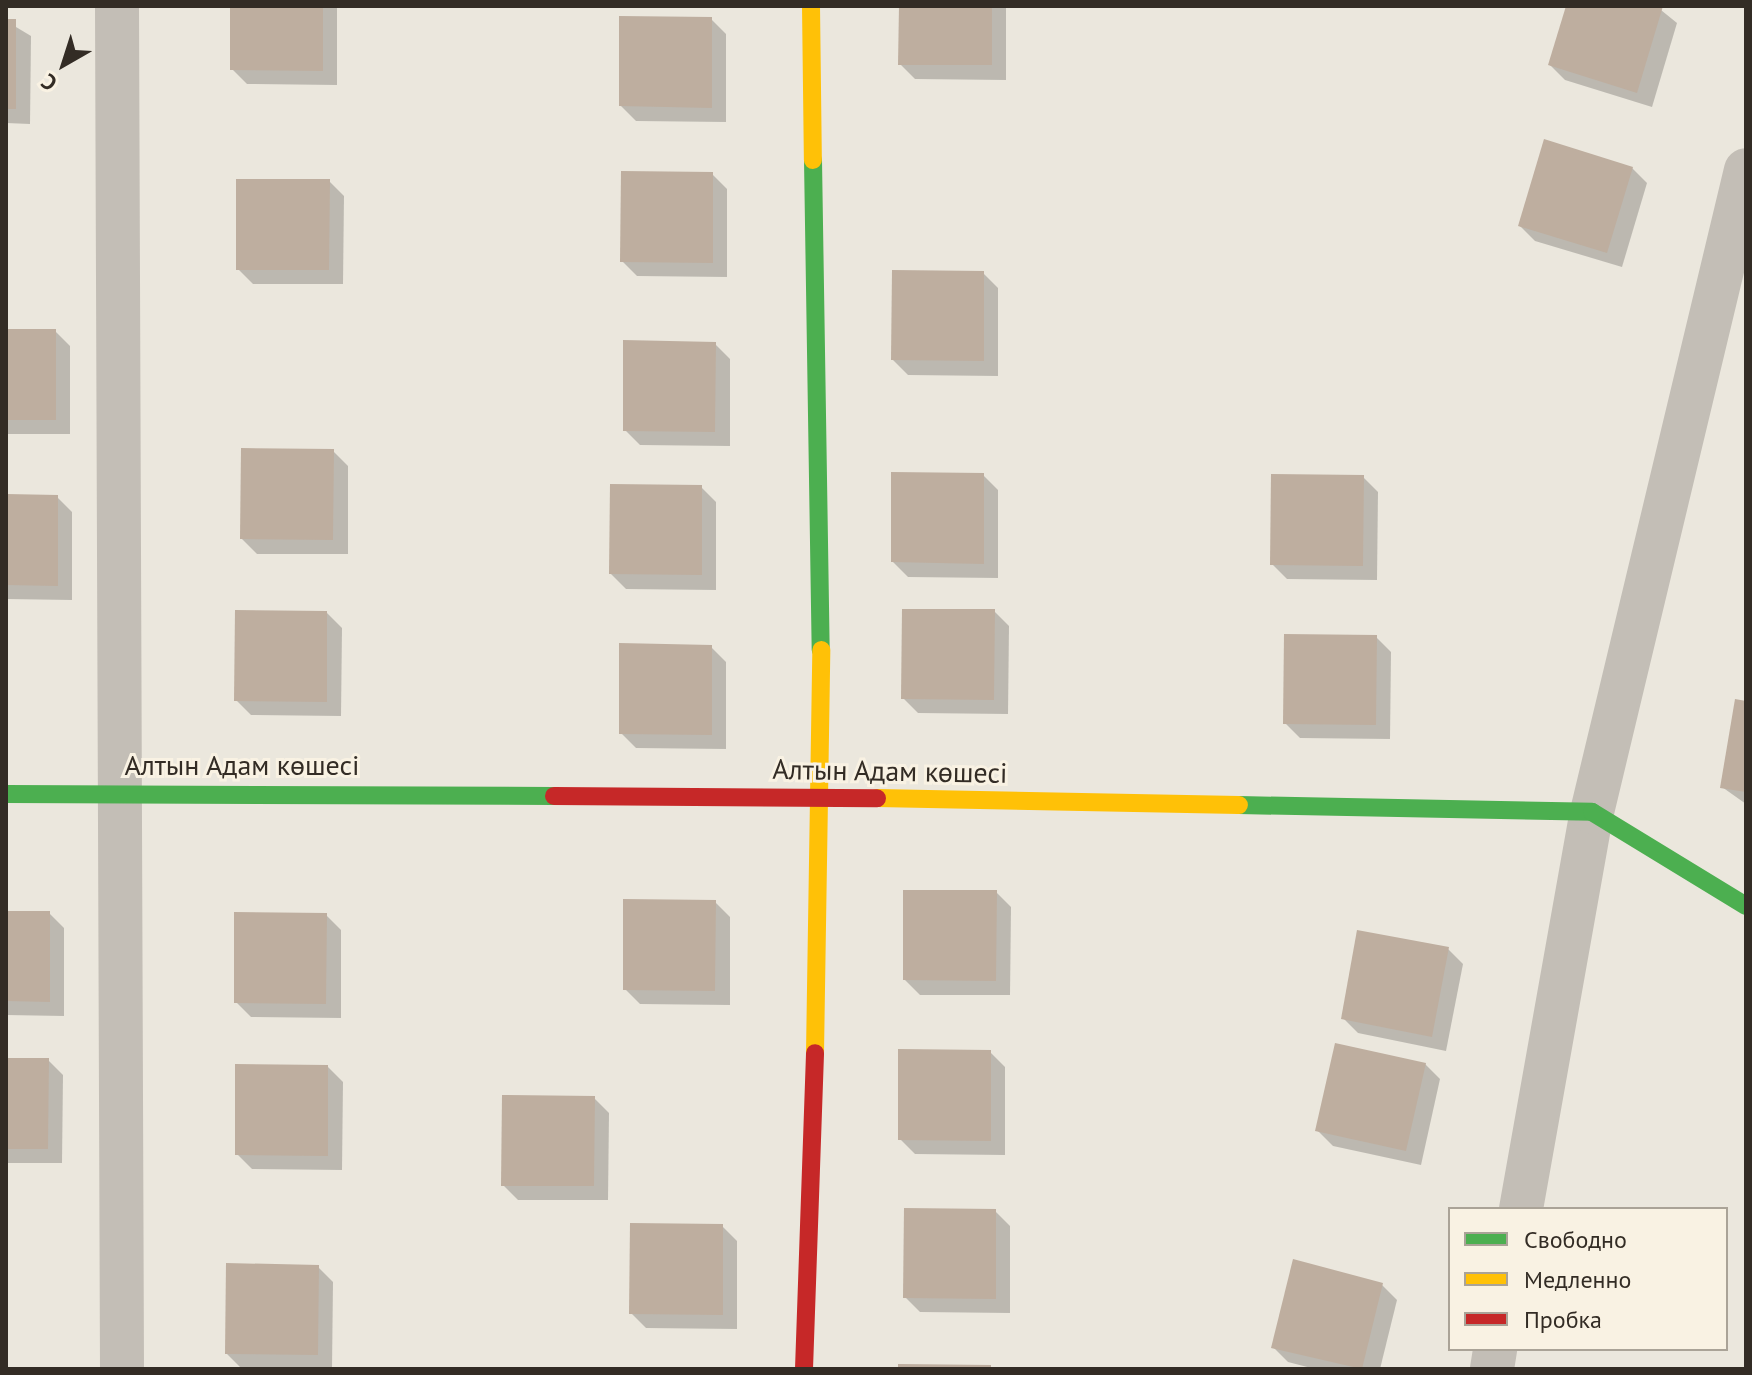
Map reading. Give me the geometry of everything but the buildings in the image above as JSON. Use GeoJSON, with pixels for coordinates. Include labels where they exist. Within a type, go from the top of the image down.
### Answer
{"type":"FeatureCollection","features":[{"type":"Feature","properties":{"kind":"street"},"geometry":{"type":"LineString","coordinates":[[117,6],[117,792],[122,1369]]}},
{"type":"Feature","properties":{"kind":"street"},"geometry":{"type":"LineString","coordinates":[[804,1369],[823,797],[811,6]]}},
{"type":"Feature","properties":{"kind":"street"},"geometry":{"type":"LineString","coordinates":[[1521,1207],[1592,812],[1746,170]]}},
{"type":"Feature","properties":{"kind":"street","name":"Алтын Адам көшесі"},"geometry":{"type":"LineString","coordinates":[[6,794],[117,792],[823,797],[1592,812]]}},
{"type":"Feature","properties":{"kind":"street"},"geometry":{"type":"LineString","coordinates":[[1592,812],[1746,906]]}},
{"type":"Feature","properties":{"kind":"traffic: fast"},"geometry":{"type":"LineString","coordinates":[[813,160],[821,650]]}},
{"type":"Feature","properties":{"kind":"traffic: fast"},"geometry":{"type":"LineString","coordinates":[[6,794],[554,796]]}},
{"type":"Feature","properties":{"kind":"traffic: fast"},"geometry":{"type":"LineString","coordinates":[[1239,805],[1592,812],[1746,906]]}},
{"type":"Feature","properties":{"kind":"traffic: slow"},"geometry":{"type":"LineString","coordinates":[[811,6],[813,160]]}},
{"type":"Feature","properties":{"kind":"traffic: slow"},"geometry":{"type":"LineString","coordinates":[[815,1053],[821,650]]}},
{"type":"Feature","properties":{"kind":"traffic: slow"},"geometry":{"type":"LineString","coordinates":[[877,798],[1239,805]]}},
{"type":"Feature","properties":{"kind":"traffic: jam"},"geometry":{"type":"LineString","coordinates":[[554,796],[877,798]]}},
{"type":"Feature","properties":{"kind":"traffic: jam"},"geometry":{"type":"LineString","coordinates":[[804,1369],[815,1053]]}}]}
